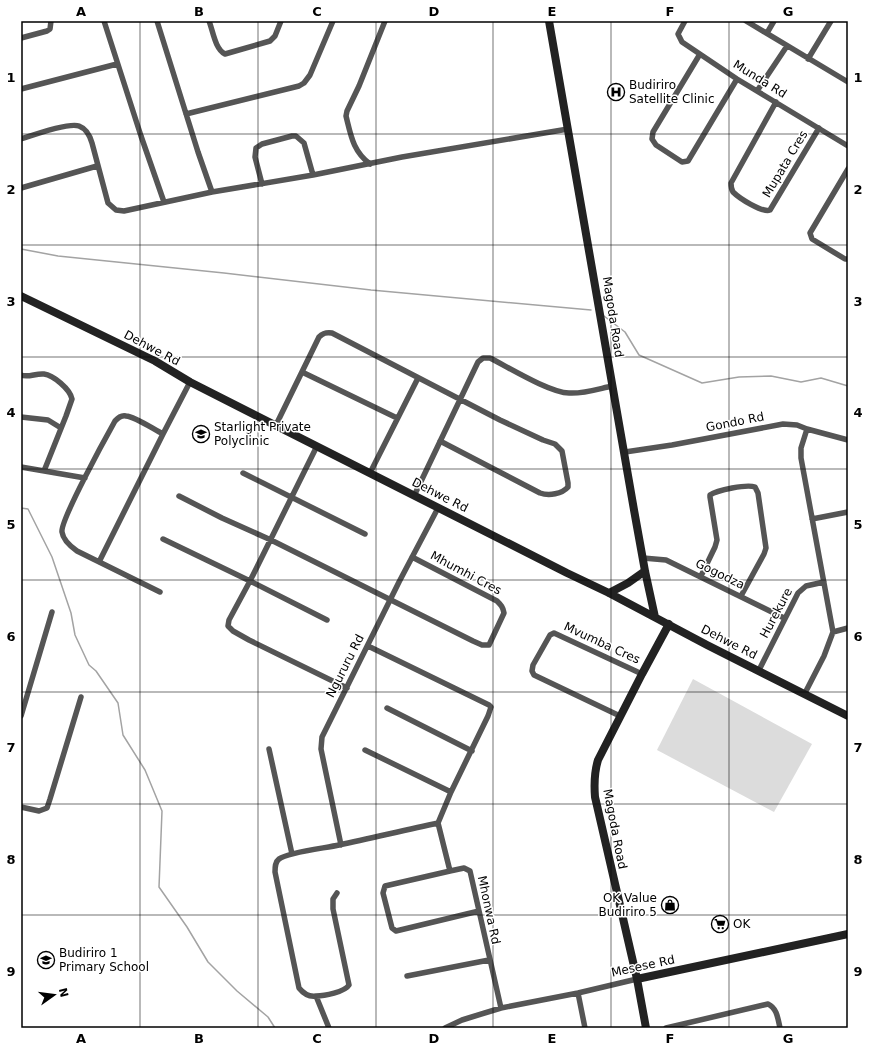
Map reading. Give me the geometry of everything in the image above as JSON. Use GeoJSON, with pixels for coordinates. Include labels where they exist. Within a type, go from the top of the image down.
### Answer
{"type":"FeatureCollection","features":[{"type":"Feature","properties":{"kind":"street"},"geometry":{"type":"LineString","coordinates":[[21,38],[47,31],[50,29],[52,21]]}},
{"type":"Feature","properties":{"kind":"street"},"geometry":{"type":"LineString","coordinates":[[104,21],[164,202]]}},
{"type":"Feature","properties":{"kind":"street"},"geometry":{"type":"LineString","coordinates":[[157,21],[212,192]]}},
{"type":"Feature","properties":{"kind":"street"},"geometry":{"type":"LineString","coordinates":[[209,21],[218,46],[225,54],[265,44],[275,36],[281,21]]}},
{"type":"Feature","properties":{"kind":"street"},"geometry":{"type":"LineString","coordinates":[[186,114],[304,84],[310,75],[333,21]]}},
{"type":"Feature","properties":{"kind":"street"},"geometry":{"type":"LineString","coordinates":[[370,164],[357,151],[346,116],[385,21]]}},
{"type":"Feature","properties":{"kind":"street","name":"Magoda Road"},"geometry":{"type":"LineString","coordinates":[[550,21],[645,572],[656,617]]}},
{"type":"Feature","properties":{"kind":"street","name":"Munda Rd"},"geometry":{"type":"LineString","coordinates":[[685,21],[678,34],[680,39],[737,79],[848,146]]}},
{"type":"Feature","properties":{"kind":"street"},"geometry":{"type":"LineString","coordinates":[[746,21],[848,82]]}},
{"type":"Feature","properties":{"kind":"street"},"geometry":{"type":"LineString","coordinates":[[767,33],[774,21]]}},
{"type":"Feature","properties":{"kind":"street"},"geometry":{"type":"LineString","coordinates":[[808,59],[830,21]]}},
{"type":"Feature","properties":{"kind":"street"},"geometry":{"type":"LineString","coordinates":[[757,91],[787,46]]}},
{"type":"Feature","properties":{"kind":"street"},"geometry":{"type":"LineString","coordinates":[[700,54],[653,132],[652,139],[656,145],[682,162],[688,161],[737,79]]}},
{"type":"Feature","properties":{"kind":"street"},"geometry":{"type":"LineString","coordinates":[[21,89],[117,64]]}},
{"type":"Feature","properties":{"kind":"street","name":"Mupata Cres"},"geometry":{"type":"LineString","coordinates":[[776,102],[731,182],[733,191],[743,200],[764,210],[770,210],[819,128]]}},
{"type":"Feature","properties":{"kind":"street"},"geometry":{"type":"LineString","coordinates":[[21,139],[71,126],[81,127],[89,135],[92,143],[108,203],[116,210],[124,211],[212,192],[568,129]]}},
{"type":"Feature","properties":{"kind":"street"},"geometry":{"type":"LineString","coordinates":[[262,184],[255,156],[256,148],[262,144],[292,136],[296,136],[304,143],[313,175]]}},
{"type":"Feature","properties":{"kind":"street"},"geometry":{"type":"LineString","coordinates":[[21,188],[97,166]]}},
{"type":"Feature","properties":{"kind":"street"},"geometry":{"type":"LineString","coordinates":[[848,169],[810,232],[812,239],[845,259],[848,258]]}},
{"type":"Feature","properties":{"kind":"street","name":"Dehwe Rd"},"geometry":{"type":"LineString","coordinates":[[21,296],[169,368],[178,376],[609,593],[848,716]]}},
{"type":"Feature","properties":{"kind":"street"},"geometry":{"type":"LineString","coordinates":[[276,425],[319,337],[327,332],[338,336],[461,400],[543,440],[555,444],[562,451],[565,460],[568,487],[561,492],[545,494],[540,493],[440,441]]}},
{"type":"Feature","properties":{"kind":"street"},"geometry":{"type":"LineString","coordinates":[[414,496],[478,362],[483,358],[490,358],[550,389],[562,392],[570,393],[612,386]]}},
{"type":"Feature","properties":{"kind":"street"},"geometry":{"type":"LineString","coordinates":[[302,372],[397,418]]}},
{"type":"Feature","properties":{"kind":"street"},"geometry":{"type":"LineString","coordinates":[[21,375],[44,374],[51,377],[71,394],[72,402],[44,471]]}},
{"type":"Feature","properties":{"kind":"street"},"geometry":{"type":"LineString","coordinates":[[370,473],[418,378]]}},
{"type":"Feature","properties":{"kind":"street"},"geometry":{"type":"LineString","coordinates":[[99,562],[190,382]]}},
{"type":"Feature","properties":{"kind":"street"},"geometry":{"type":"LineString","coordinates":[[160,592],[77,550],[69,545],[62,532],[63,521],[115,421],[118,418],[125,416],[132,417],[163,434]]}},
{"type":"Feature","properties":{"kind":"street"},"geometry":{"type":"LineString","coordinates":[[21,417],[48,420],[61,428]]}},
{"type":"Feature","properties":{"kind":"street","name":"Gondo Rd"},"geometry":{"type":"LineString","coordinates":[[624,452],[672,445],[784,424],[798,424],[807,429],[848,440]]}},
{"type":"Feature","properties":{"kind":"street"},"geometry":{"type":"LineString","coordinates":[[805,693],[824,656],[833,632],[800,458],[801,448],[807,429]]}},
{"type":"Feature","properties":{"kind":"street"},"geometry":{"type":"LineString","coordinates":[[317,446],[271,540],[229,620],[228,626],[230,629],[249,640],[347,688]]}},
{"type":"Feature","properties":{"kind":"street"},"geometry":{"type":"LineString","coordinates":[[21,467],[85,478]]}},
{"type":"Feature","properties":{"kind":"street"},"geometry":{"type":"LineString","coordinates":[[243,473],[365,534]]}},
{"type":"Feature","properties":{"kind":"street"},"geometry":{"type":"LineString","coordinates":[[701,576],[717,540],[710,494],[748,486],[755,487],[758,493],[766,548],[741,596]]}},
{"type":"Feature","properties":{"kind":"street"},"geometry":{"type":"LineString","coordinates":[[179,496],[391,600]]}},
{"type":"Feature","properties":{"kind":"street","name":"Ngururu Rd"},"geometry":{"type":"LineString","coordinates":[[341,845],[321,743],[322,735],[438,508]]}},
{"type":"Feature","properties":{"kind":"street"},"geometry":{"type":"LineString","coordinates":[[812,519],[848,512]]}},
{"type":"Feature","properties":{"kind":"street"},"geometry":{"type":"LineString","coordinates":[[163,539],[327,620]]}},
{"type":"Feature","properties":{"kind":"street","name":"Mhumhi Cres"},"geometry":{"type":"LineString","coordinates":[[391,600],[473,641],[482,645],[489,645],[504,613],[501,605],[497,601],[412,557]]}},
{"type":"Feature","properties":{"kind":"street","name":"Gogodza"},"geometry":{"type":"LineString","coordinates":[[643,558],[666,560],[784,618]]}},
{"type":"Feature","properties":{"kind":"street"},"geometry":{"type":"LineString","coordinates":[[609,593],[645,572]]}},
{"type":"Feature","properties":{"kind":"street","name":"Hurekure"},"geometry":{"type":"LineString","coordinates":[[759,670],[784,618],[800,590],[806,586],[824,582]]}},
{"type":"Feature","properties":{"kind":"street"},"geometry":{"type":"LineString","coordinates":[[21,716],[52,612]]}},
{"type":"Feature","properties":{"kind":"street","name":"Magoda Road"},"geometry":{"type":"LineString","coordinates":[[646,1028],[637,979],[617,897],[594,790],[595,768],[620,716],[669,624]]}},
{"type":"Feature","properties":{"kind":"street"},"geometry":{"type":"LineString","coordinates":[[833,632],[848,628]]}},
{"type":"Feature","properties":{"kind":"street","name":"Mvumba Cres"},"geometry":{"type":"LineString","coordinates":[[620,716],[534,674],[532,671],[533,665],[550,635],[554,633],[642,674]]}},
{"type":"Feature","properties":{"kind":"street"},"geometry":{"type":"LineString","coordinates":[[368,646],[490,705],[491,707],[491,710],[451,792],[438,823],[450,871],[386,885],[383,893],[392,928],[396,931],[479,911]]}},
{"type":"Feature","properties":{"kind":"street"},"geometry":{"type":"LineString","coordinates":[[21,807],[39,811],[47,808],[81,697]]}},
{"type":"Feature","properties":{"kind":"street"},"geometry":{"type":"LineString","coordinates":[[387,708],[472,751]]}},
{"type":"Feature","properties":{"kind":"street"},"geometry":{"type":"LineString","coordinates":[[269,749],[292,854]]}},
{"type":"Feature","properties":{"kind":"street"},"geometry":{"type":"LineString","coordinates":[[365,750],[451,792]]}},
{"type":"Feature","properties":{"kind":"street"},"geometry":{"type":"LineString","coordinates":[[337,893],[333,899],[333,909],[350,984],[348,988],[344,990],[316,996],[307,995],[299,988],[275,872],[275,865],[278,859],[292,854],[341,845],[438,823]]}},
{"type":"Feature","properties":{"kind":"street","name":"Mhonwa Rd"},"geometry":{"type":"LineString","coordinates":[[450,871],[464,868],[470,871],[501,1008]]}},
{"type":"Feature","properties":{"kind":"street","name":"Mesese Rd"},"geometry":{"type":"LineString","coordinates":[[445,1028],[462,1020],[501,1008],[578,993],[848,934]]}},
{"type":"Feature","properties":{"kind":"street"},"geometry":{"type":"LineString","coordinates":[[407,976],[489,960]]}},
{"type":"Feature","properties":{"kind":"street"},"geometry":{"type":"LineString","coordinates":[[578,993],[585,1028]]}},
{"type":"Feature","properties":{"kind":"street"},"geometry":{"type":"LineString","coordinates":[[316,996],[329,1028]]}},
{"type":"Feature","properties":{"kind":"street"},"geometry":{"type":"LineString","coordinates":[[666,1028],[768,1004],[771,1005],[776,1012],[780,1028]]}},
{"type":"Feature","properties":{"kind":"shaded area"},"geometry":{"type":"Polygon","coordinates":[[[693,679],[812,744],[774,812],[657,750],[693,679]]]}},
{"type":"Feature","properties":{"kind":"waterway"},"geometry":{"type":"LineString","coordinates":[[21,249],[58,256],[371,290],[591,310]]}},
{"type":"Feature","properties":{"kind":"waterway"},"geometry":{"type":"LineString","coordinates":[[604,316],[625,332],[639,355],[702,383],[739,377],[771,376],[801,382],[821,378],[848,386]]}},
{"type":"Feature","properties":{"kind":"waterway"},"geometry":{"type":"LineString","coordinates":[[21,508],[28,509],[52,557],[71,613],[75,635],[89,665],[96,671],[118,703],[123,735],[145,770],[162,811],[159,887],[187,927],[208,962],[237,991],[268,1017],[275,1028]]}},
{"type":"Feature","properties":{"kind":"place","name":"Budiriro Satellite Clinic"},"geometry":{"type":"Point","coordinates":[616,92]}},
{"type":"Feature","properties":{"kind":"place","name":"Starlight Private Polyclinic"},"geometry":{"type":"Point","coordinates":[201,434]}},
{"type":"Feature","properties":{"kind":"place","name":"OK Value Budiriro 5"},"geometry":{"type":"Point","coordinates":[670,905]}},
{"type":"Feature","properties":{"kind":"place","name":"OK"},"geometry":{"type":"Point","coordinates":[720,924]}},
{"type":"Feature","properties":{"kind":"place","name":"Budiriro 1 Primary School"},"geometry":{"type":"Point","coordinates":[46,960]}}]}
